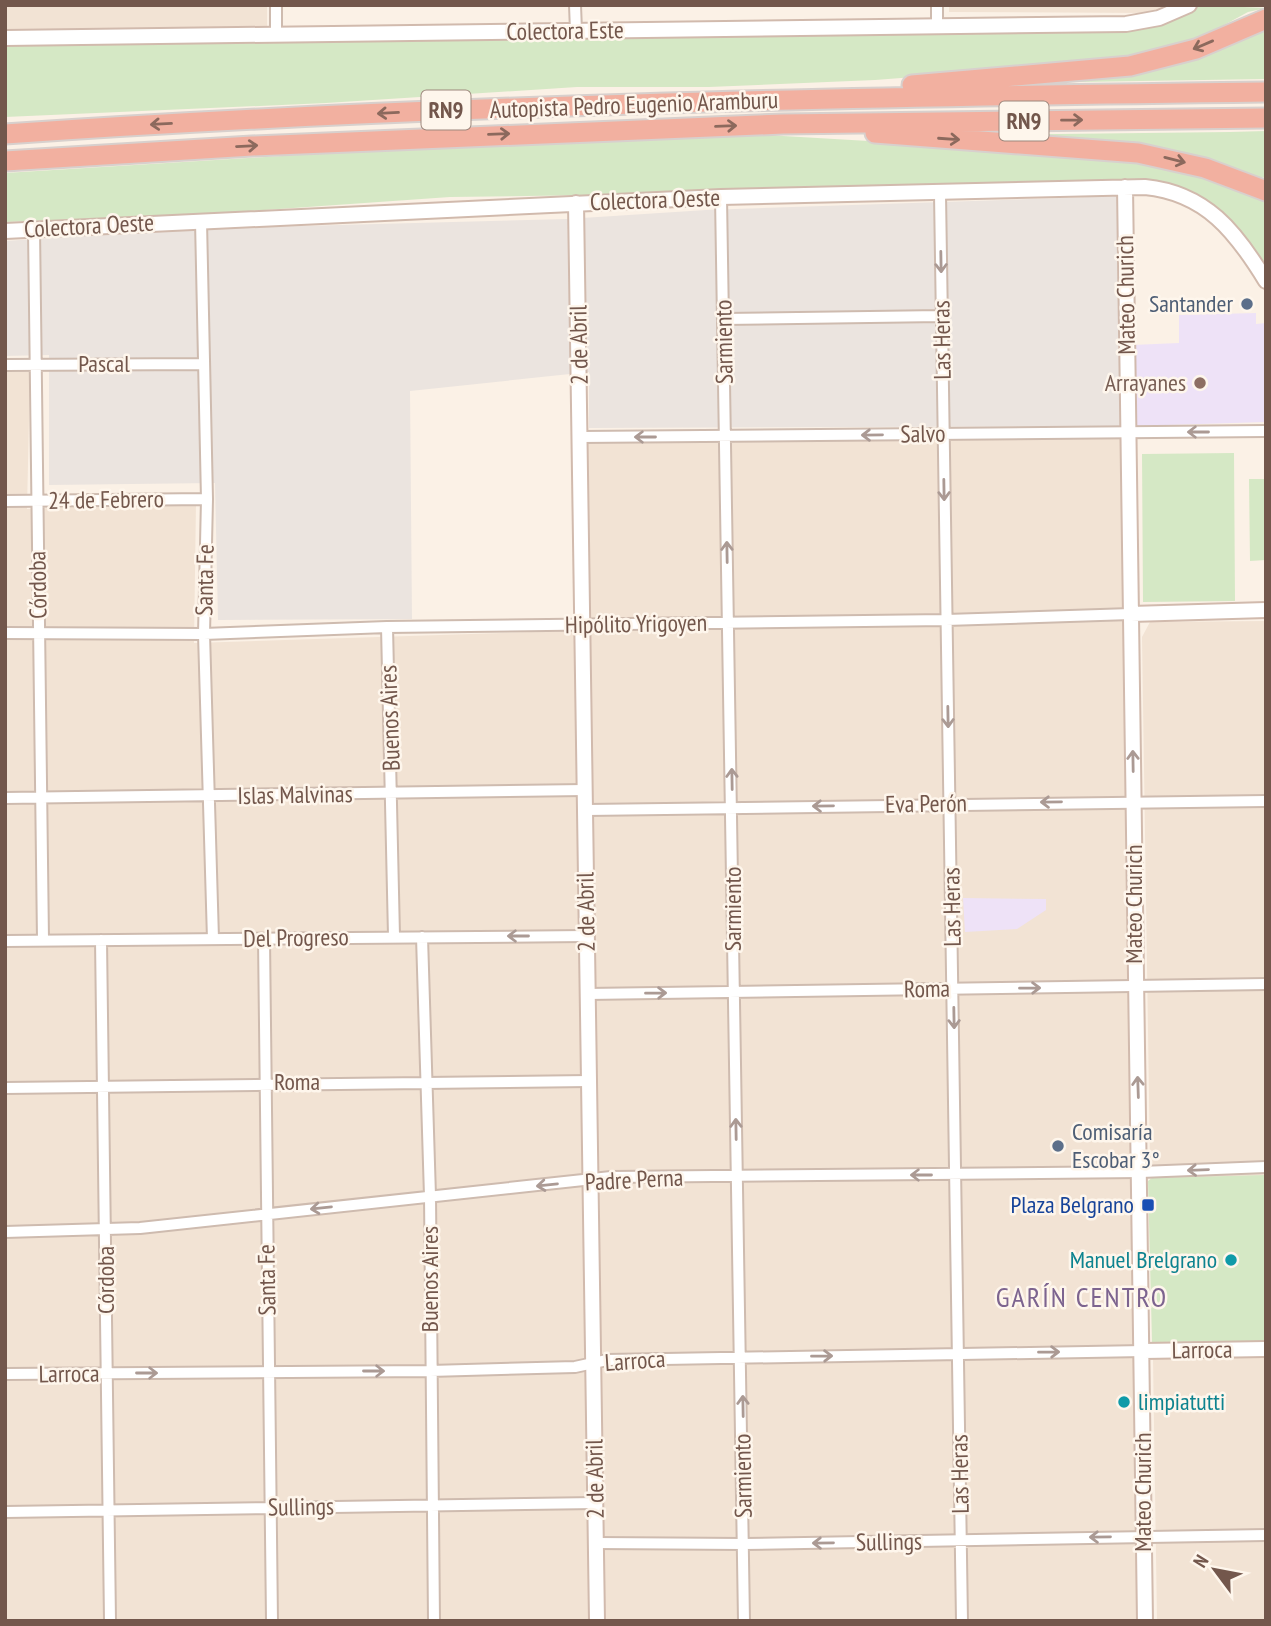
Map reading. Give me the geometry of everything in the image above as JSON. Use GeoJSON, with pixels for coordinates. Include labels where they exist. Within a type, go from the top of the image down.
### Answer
{"type":"FeatureCollection","features":[{"type":"Feature","properties":{"kind":"highway"},"geometry":{"type":"LineString","coordinates":[[824,97],[932,83],[1130,66],[1196,49],[1266,19]]}},
{"type":"Feature","properties":{"kind":"highway","name":"Autopista Pedro Eugenio Aramburu"},"geometry":{"type":"LineString","coordinates":[[5,134],[543,106],[824,97],[1266,92]]}},
{"type":"Feature","properties":{"kind":"highway","name":"Autopista Pedro Eugenio Aramburu"},"geometry":{"type":"LineString","coordinates":[[5,163],[322,142],[783,124],[1266,118]]}},
{"type":"Feature","properties":{"kind":"highway"},"geometry":{"type":"LineString","coordinates":[[783,124],[919,138],[1138,153],[1205,168],[1266,191]]}},
{"type":"Feature","properties":{"kind":"highway"},"geometry":{"type":"LineString","coordinates":[[5,128],[68,129]]}},
{"type":"Feature","properties":{"kind":"street"},"geometry":{"type":"LineString","coordinates":[[276,5],[276,36]]}},
{"type":"Feature","properties":{"kind":"street"},"geometry":{"type":"LineString","coordinates":[[575,5],[576,31]]}},
{"type":"Feature","properties":{"kind":"street"},"geometry":{"type":"LineString","coordinates":[[937,5],[937,25]]}},
{"type":"Feature","properties":{"kind":"street","name":"Colectora Este"},"geometry":{"type":"LineString","coordinates":[[5,38],[1126,24],[1160,18],[1189,5]]}},
{"type":"Feature","properties":{"kind":"street","name":"Colectora Oeste"},"geometry":{"type":"LineString","coordinates":[[5,231],[722,197],[940,194],[1125,187],[1162,189],[1210,210],[1243,244],[1266,281]]}},
{"type":"Feature","properties":{"kind":"street","name":"Mateo Churich"},"geometry":{"type":"LineString","coordinates":[[1125,187],[1135,986],[1141,1172],[1145,1621]]}},
{"type":"Feature","properties":{"kind":"street","name":"Las Heras"},"geometry":{"type":"LineString","coordinates":[[940,194],[962,1621]]}},
{"type":"Feature","properties":{"kind":"street","name":"Sarmiento"},"geometry":{"type":"LineString","coordinates":[[722,197],[744,1621]]}},
{"type":"Feature","properties":{"kind":"street","name":"2 de Abril"},"geometry":{"type":"LineString","coordinates":[[576,204],[584,625],[588,1181],[597,1621]]}},
{"type":"Feature","properties":{"kind":"street","name":"Santa Fe"},"geometry":{"type":"LineString","coordinates":[[201,221],[207,499],[204,634],[212,939]]}},
{"type":"Feature","properties":{"kind":"street","name":"Córdoba"},"geometry":{"type":"LineString","coordinates":[[34,229],[43,940]]}},
{"type":"Feature","properties":{"kind":"street"},"geometry":{"type":"LineString","coordinates":[[723,318],[941,316]]}},
{"type":"Feature","properties":{"kind":"street","name":"Pascal"},"geometry":{"type":"LineString","coordinates":[[5,365],[204,364]]}},
{"type":"Feature","properties":{"kind":"street","name":"Salvo"},"geometry":{"type":"LineString","coordinates":[[580,437],[1266,431]]}},
{"type":"Feature","properties":{"kind":"street","name":"24 de Febrero"},"geometry":{"type":"LineString","coordinates":[[5,501],[207,499]]}},
{"type":"Feature","properties":{"kind":"street","name":"Hipólito Yrigoyen"},"geometry":{"type":"LineString","coordinates":[[5,633],[204,634],[387,627],[946,620],[1266,610]]}},
{"type":"Feature","properties":{"kind":"street","name":"Buenos Aires"},"geometry":{"type":"LineString","coordinates":[[387,627],[394,936]]}},
{"type":"Feature","properties":{"kind":"street","name":"Islas Malvinas"},"geometry":{"type":"LineString","coordinates":[[5,798],[585,790]]}},
{"type":"Feature","properties":{"kind":"street","name":"Eva Perón"},"geometry":{"type":"LineString","coordinates":[[586,810],[1266,801]]}},
{"type":"Feature","properties":{"kind":"street","name":"Del Progreso"},"geometry":{"type":"LineString","coordinates":[[5,941],[586,936]]}},
{"type":"Feature","properties":{"kind":"street","name":"Buenos Aires"},"geometry":{"type":"LineString","coordinates":[[422,937],[430,1196],[434,1621]]}},
{"type":"Feature","properties":{"kind":"street","name":"Santa Fe"},"geometry":{"type":"LineString","coordinates":[[264,939],[272,1621]]}},
{"type":"Feature","properties":{"kind":"street","name":"Córdoba"},"geometry":{"type":"LineString","coordinates":[[101,940],[110,1621]]}},
{"type":"Feature","properties":{"kind":"street","name":"Roma"},"geometry":{"type":"LineString","coordinates":[[587,994],[1266,984]]}},
{"type":"Feature","properties":{"kind":"street","name":"Roma"},"geometry":{"type":"LineString","coordinates":[[5,1088],[589,1081]]}},
{"type":"Feature","properties":{"kind":"street","name":"Padre Perna"},"geometry":{"type":"LineString","coordinates":[[5,1232],[106,1230],[611,1177],[957,1175],[1266,1167]]}},
{"type":"Feature","properties":{"kind":"street","name":"Larroca"},"geometry":{"type":"LineString","coordinates":[[5,1374],[430,1371],[575,1367],[607,1360],[1266,1349]]}},
{"type":"Feature","properties":{"kind":"street","name":"Sullings"},"geometry":{"type":"LineString","coordinates":[[5,1511],[596,1503]]}},
{"type":"Feature","properties":{"kind":"street","name":"Sullings"},"geometry":{"type":"LineString","coordinates":[[596,1543],[744,1544],[1266,1535]]}},
{"type":"Feature","properties":{"kind":"shaded area"},"geometry":{"type":"Polygon","coordinates":[[[5,5],[267,5],[267,27],[5,31],[5,5]]]}},
{"type":"Feature","properties":{"kind":"shaded area"},"geometry":{"type":"Polygon","coordinates":[[[949,5],[1170,5],[1150,13],[949,12],[949,5]]]}},
{"type":"Feature","properties":{"kind":"shaded area"},"geometry":{"type":"Polygon","coordinates":[[[1119,196],[1123,426],[589,428],[589,372],[410,391],[412,619],[218,620],[215,483],[49,485],[49,355],[5,356],[5,241],[193,229],[567,219],[706,210],[1119,196]]]}},
{"type":"Feature","properties":{"kind":"shaded area","name":"Arrayanes"},"geometry":{"type":"Polygon","coordinates":[[[1256,313],[1256,324],[1266,323],[1266,422],[1134,426],[1132,345],[1179,343],[1179,315],[1256,313]]]}},
{"type":"Feature","properties":{"kind":"shaded area"},"geometry":{"type":"Polygon","coordinates":[[[5,372],[30,372],[27,509],[196,502],[194,643],[590,630],[585,441],[1123,438],[1128,980],[1138,1344],[1140,1621],[5,1621],[5,372]]]}},
{"type":"Feature","properties":{"kind":"shaded area"},"geometry":{"type":"Polygon","coordinates":[[[1266,621],[1266,1621],[1157,1621],[1142,637],[1150,622],[1266,621]]]}},
{"type":"Feature","properties":{"kind":"shaded area"},"geometry":{"type":"Polygon","coordinates":[[[963,898],[1046,899],[1046,910],[1017,929],[965,932],[963,898]]]}},
{"type":"Feature","properties":{"kind":"green space"},"geometry":{"type":"Polygon","coordinates":[[[1199,5],[1266,8],[1248,12],[1204,36],[1131,59],[1071,65],[875,80],[709,87],[577,87],[326,103],[5,117],[5,46],[1112,29],[1164,23],[1199,5]]]}},
{"type":"Feature","properties":{"kind":"green space"},"geometry":{"type":"Polygon","coordinates":[[[1266,27],[1266,79],[1014,83],[1266,27]]]}},
{"type":"Feature","properties":{"kind":"green space"},"geometry":{"type":"Polygon","coordinates":[[[1266,131],[1266,178],[973,135],[1230,132],[1266,131]]]}},
{"type":"Feature","properties":{"kind":"green space"},"geometry":{"type":"Polygon","coordinates":[[[766,135],[1106,155],[1225,181],[1255,198],[1266,200],[1266,266],[1229,220],[1199,197],[1164,182],[1144,179],[820,192],[450,197],[207,214],[5,222],[5,173],[346,152],[766,135]]]}},
{"type":"Feature","properties":{"kind":"green space"},"geometry":{"type":"Polygon","coordinates":[[[1234,453],[1235,601],[1143,602],[1142,454],[1234,453]]]}},
{"type":"Feature","properties":{"kind":"green space"},"geometry":{"type":"Polygon","coordinates":[[[1249,479],[1266,479],[1266,560],[1250,561],[1249,479]]]}},
{"type":"Feature","properties":{"kind":"green space"},"geometry":{"type":"Polygon","coordinates":[[[1266,1175],[1266,1341],[1152,1342],[1148,1181],[1152,1178],[1266,1175]]]}},
{"type":"Feature","properties":{"kind":"place","name":"Santander"},"geometry":{"type":"Point","coordinates":[1247,304]}},
{"type":"Feature","properties":{"kind":"place","name":"Arrayanes"},"geometry":{"type":"Point","coordinates":[1200,383]}},
{"type":"Feature","properties":{"kind":"place","name":"Comisaría Escobar 3°"},"geometry":{"type":"Point","coordinates":[1058,1146]}},
{"type":"Feature","properties":{"kind":"place","name":"Plaza Belgrano"},"geometry":{"type":"Point","coordinates":[1148,1205]}},
{"type":"Feature","properties":{"kind":"place","name":"Manuel Brelgrano"},"geometry":{"type":"Point","coordinates":[1231,1260]}},
{"type":"Feature","properties":{"kind":"place","name":"limpiatutti"},"geometry":{"type":"Point","coordinates":[1124,1402]}},
{"type":"Feature","properties":{"kind":"district","name":"GARÍN CENTRO"},"geometry":{"type":"Point","coordinates":[1082,1297]}}]}
